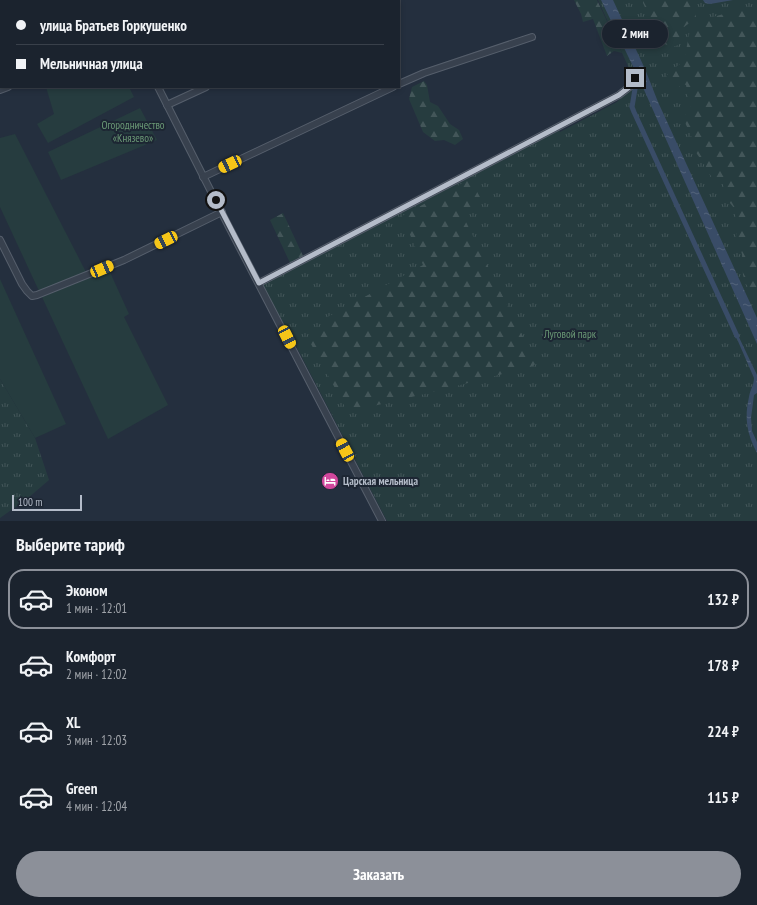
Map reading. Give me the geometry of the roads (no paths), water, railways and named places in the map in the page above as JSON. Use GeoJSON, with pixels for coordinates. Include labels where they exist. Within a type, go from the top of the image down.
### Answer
{"type":"FeatureCollection","features":[{"type":"Feature","properties":{"kind":"street"},"geometry":{"type":"LineString","coordinates":[[400,84],[424,73],[532,37]]}},
{"type":"Feature","properties":{"kind":"street"},"geometry":{"type":"LineString","coordinates":[[259,283],[619,95],[632,85],[635,78]]}},
{"type":"Feature","properties":{"kind":"street"},"geometry":{"type":"LineString","coordinates":[[158,88],[203,177],[382,521]]}},
{"type":"Feature","properties":{"kind":"street"},"geometry":{"type":"LineString","coordinates":[[167,105],[204,88]]}},
{"type":"Feature","properties":{"kind":"street"},"geometry":{"type":"LineString","coordinates":[[203,177],[391,88]]}},
{"type":"Feature","properties":{"kind":"street"},"geometry":{"type":"LineString","coordinates":[[0,240],[22,284],[32,296],[124,260],[222,212]]}},
{"type":"Feature","properties":{"kind":"water"},"geometry":{"type":"Polygon","coordinates":[[[601,0],[613,0],[645,69],[658,102],[757,318],[757,344],[641,83],[601,0]]]}},
{"type":"Feature","properties":{"kind":"water"},"geometry":{"type":"Polygon","coordinates":[[[703,0],[733,0],[710,4],[705,3],[703,0]]]}},
{"type":"Feature","properties":{"kind":"water"},"geometry":{"type":"Polygon","coordinates":[[[736,331],[757,375],[757,393],[754,395],[751,418],[752,431],[757,442],[757,453],[747,426],[747,405],[754,378],[734,332],[736,331]]]}},
{"type":"Feature","properties":{"kind":"waterway"},"geometry":{"type":"LineString","coordinates":[[635,89],[632,107],[634,112],[737,336]]}},
{"type":"Feature","properties":{"kind":"place","name":"Царская мельница"},"geometry":{"type":"Point","coordinates":[330,481]}},
{"type":"Feature","properties":{"kind":"park label","name":"Огородничество «Князево»"},"geometry":{"type":"Point","coordinates":[133,131]}},
{"type":"Feature","properties":{"kind":"park label","name":"Луговой парк"},"geometry":{"type":"Point","coordinates":[570,334]}}]}
